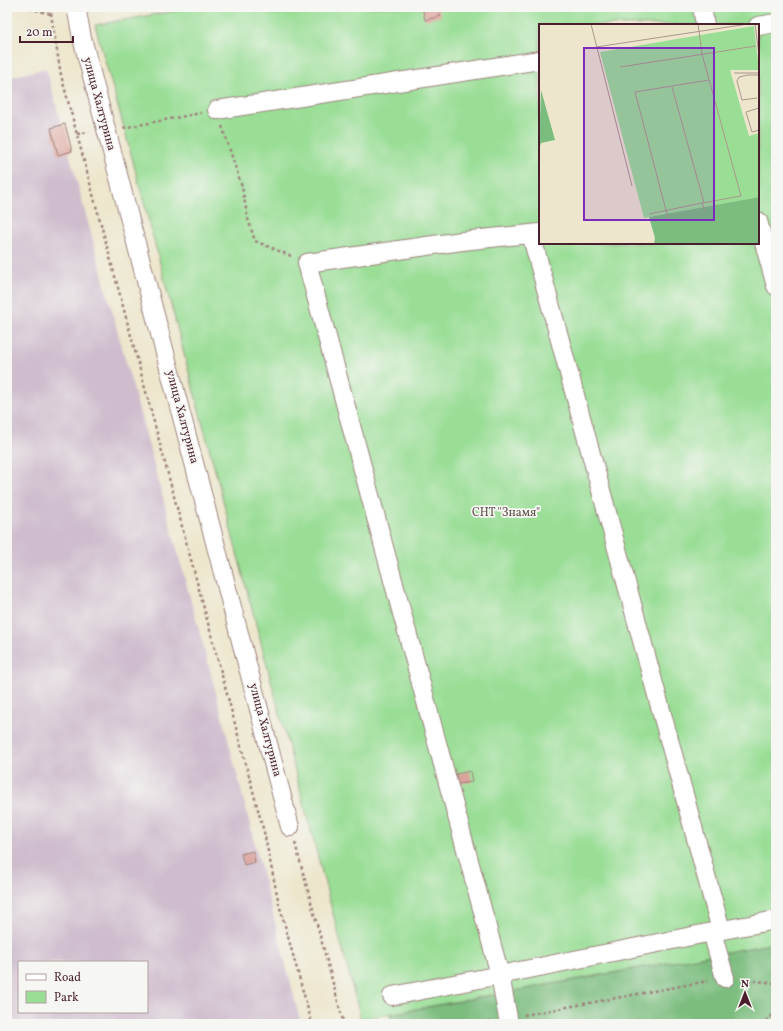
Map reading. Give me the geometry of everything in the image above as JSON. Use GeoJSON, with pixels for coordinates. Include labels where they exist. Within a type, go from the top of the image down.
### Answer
{"type":"FeatureCollection","features":[{"type":"Feature","properties":{"kind":"street","name":"улица Халтурина"},"geometry":{"type":"LineString","coordinates":[[76,7],[82,38],[106,130],[290,827]]}},
{"type":"Feature","properties":{"kind":"street"},"geometry":{"type":"LineString","coordinates":[[702,7],[705,24]]}},
{"type":"Feature","properties":{"kind":"street"},"geometry":{"type":"LineString","coordinates":[[759,26],[776,23]]}},
{"type":"Feature","properties":{"kind":"street"},"geometry":{"type":"LineString","coordinates":[[217,110],[539,60]]}},
{"type":"Feature","properties":{"kind":"street"},"geometry":{"type":"LineString","coordinates":[[759,225],[776,286]]}},
{"type":"Feature","properties":{"kind":"street"},"geometry":{"type":"LineString","coordinates":[[508,1018],[500,976],[307,263],[462,240],[536,233],[716,931],[726,978]]}},
{"type":"Feature","properties":{"kind":"street"},"geometry":{"type":"LineString","coordinates":[[392,996],[500,976],[776,920]]}},
{"type":"Feature","properties":{"kind":"path"},"geometry":{"type":"LineString","coordinates":[[24,7],[51,14]]}},
{"type":"Feature","properties":{"kind":"path"},"geometry":{"type":"LineString","coordinates":[[51,7],[61,75],[264,832],[279,904],[312,1024]]}},
{"type":"Feature","properties":{"kind":"path"},"geometry":{"type":"LineString","coordinates":[[77,134],[124,128],[217,110],[242,187],[248,219],[255,241],[307,263]]}},
{"type":"Feature","properties":{"kind":"path"},"geometry":{"type":"LineString","coordinates":[[290,827],[344,1024]]}},
{"type":"Feature","properties":{"kind":"path"},"geometry":{"type":"LineString","coordinates":[[470,1024],[726,978],[776,983]]}},
{"type":"Feature","properties":{"kind":"path"},"geometry":{"type":"LineString","coordinates":[[761,1024],[776,1013]]}},
{"type":"Feature","properties":{"kind":"shaded area"},"geometry":{"type":"Polygon","coordinates":[[[46,68],[219,704],[301,1024],[7,1024],[7,78],[46,68]]]}},
{"type":"Feature","properties":{"kind":"green space","name":"СНТ \"Знамя\""},"geometry":{"type":"Polygon","coordinates":[[[198,7],[776,7],[776,943],[361,1019],[124,128],[95,25],[198,7]]]}},
{"type":"Feature","properties":{"kind":"green space"},"geometry":{"type":"Polygon","coordinates":[[[776,943],[776,1024],[392,1024],[390,1014],[776,943]]]}},
{"type":"Feature","properties":{"kind":"building"},"geometry":{"type":"Polygon","coordinates":[[[422,7],[438,7],[441,16],[425,20],[422,7]]]}},
{"type":"Feature","properties":{"kind":"building"},"geometry":{"type":"Polygon","coordinates":[[[65,124],[72,151],[58,155],[51,128],[65,124]]]}},
{"type":"Feature","properties":{"kind":"building"},"geometry":{"type":"Polygon","coordinates":[[[470,771],[472,782],[458,784],[456,774],[470,771]]]}},
{"type":"Feature","properties":{"kind":"building"},"geometry":{"type":"Polygon","coordinates":[[[253,851],[255,862],[244,865],[241,854],[253,851]]]}}]}
